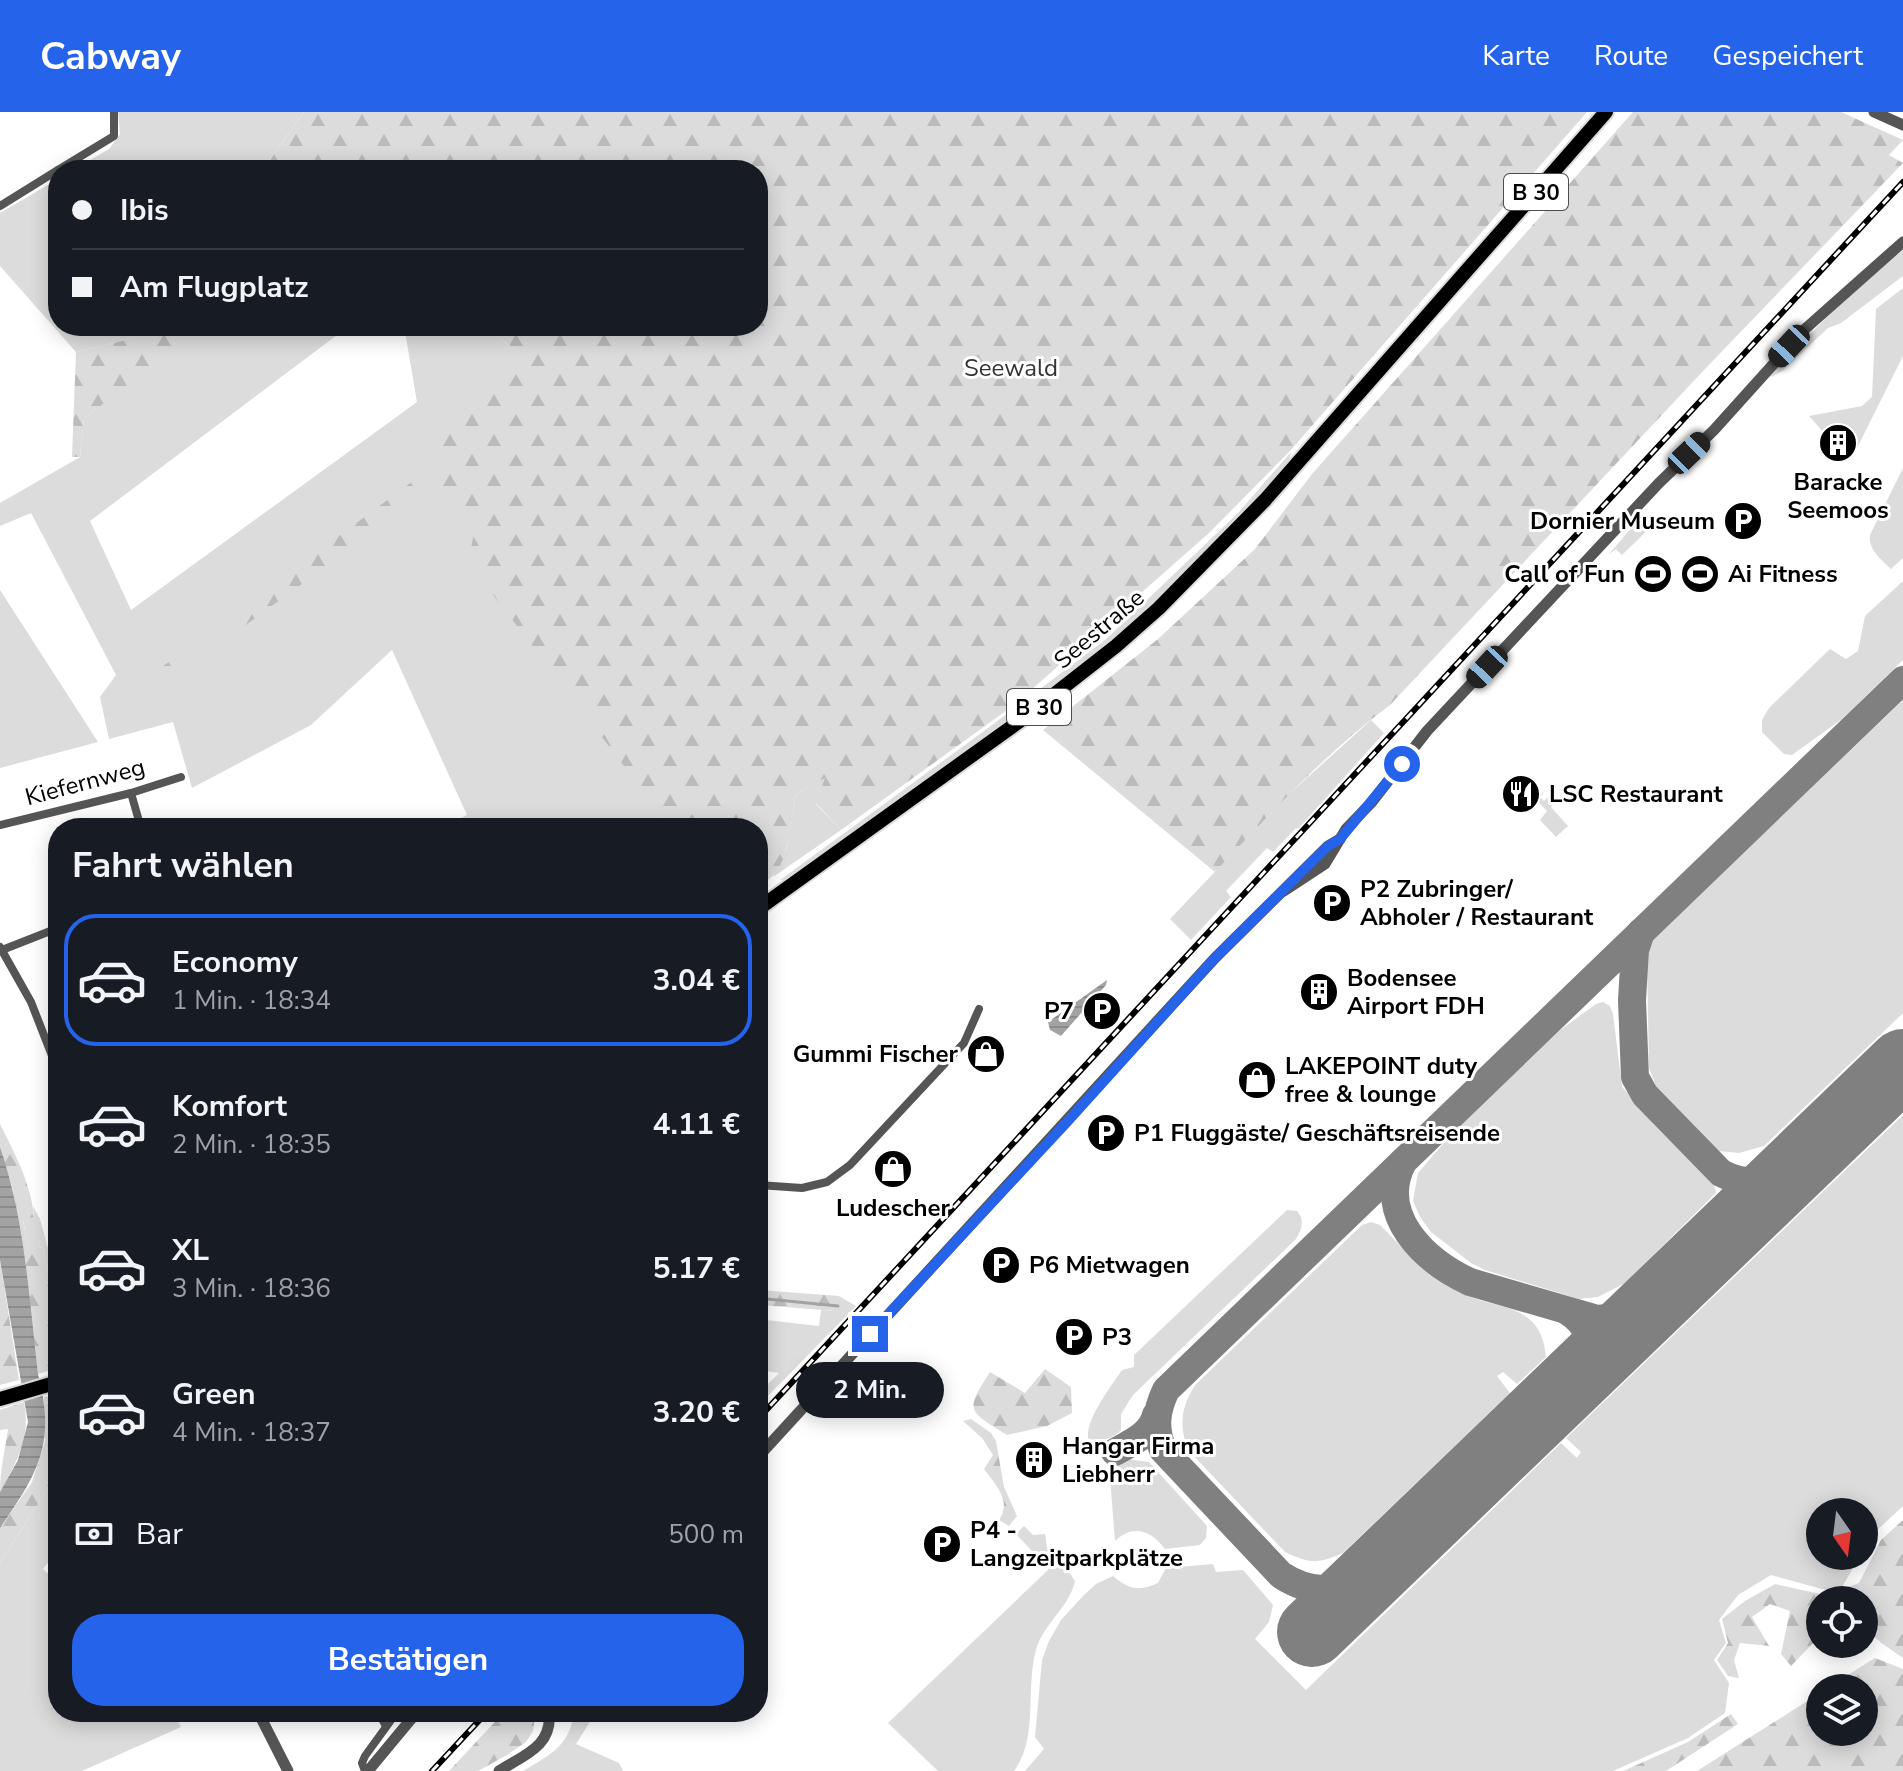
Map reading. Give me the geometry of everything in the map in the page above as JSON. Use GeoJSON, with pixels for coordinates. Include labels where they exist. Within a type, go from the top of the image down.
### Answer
{"type":"FeatureCollection","features":[{"type":"Feature","properties":{"kind":"main road","name":"Seestraße"},"geometry":{"type":"LineString","coordinates":[[768,902],[1024,718],[1116,646],[1201,568],[1291,471],[1606,112]]}},
{"type":"Feature","properties":{"kind":"main road"},"geometry":{"type":"LineString","coordinates":[[0,1399],[48,1385]]}},
{"type":"Feature","properties":{"kind":"street"},"geometry":{"type":"LineString","coordinates":[[74,160],[114,136],[114,112]]}},
{"type":"Feature","properties":{"kind":"street"},"geometry":{"type":"LineString","coordinates":[[1874,112],[1903,125]]}},
{"type":"Feature","properties":{"kind":"street"},"geometry":{"type":"LineString","coordinates":[[0,206],[48,176]]}},
{"type":"Feature","properties":{"kind":"street"},"geometry":{"type":"LineString","coordinates":[[768,1446],[1215,958],[1328,846],[1340,839],[1427,731],[1647,495],[1714,430],[1805,329],[1903,242]]}},
{"type":"Feature","properties":{"kind":"street","name":"Kiefernweg"},"geometry":{"type":"LineString","coordinates":[[0,825],[131,793],[181,777]]}},
{"type":"Feature","properties":{"kind":"street"},"geometry":{"type":"LineString","coordinates":[[131,793],[138,818]]}},
{"type":"Feature","properties":{"kind":"street"},"geometry":{"type":"LineString","coordinates":[[48,932],[1,948],[48,1038]]}},
{"type":"Feature","properties":{"kind":"street"},"geometry":{"type":"LineString","coordinates":[[768,1186],[802,1188],[827,1182],[850,1165],[964,1043],[979,1009]]}},
{"type":"Feature","properties":{"kind":"street"},"geometry":{"type":"LineString","coordinates":[[263,1722],[288,1771]]}},
{"type":"Feature","properties":{"kind":"street"},"geometry":{"type":"LineString","coordinates":[[384,1722],[386,1726]]}},
{"type":"Feature","properties":{"kind":"street"},"geometry":{"type":"LineString","coordinates":[[389,1722],[362,1763],[367,1771],[409,1722]]}},
{"type":"Feature","properties":{"kind":"street"},"geometry":{"type":"LineString","coordinates":[[499,1771],[542,1743],[549,1732],[549,1722]]}},
{"type":"Feature","properties":{"kind":"green space"},"geometry":{"type":"Polygon","coordinates":[[[118,112],[304,112],[269,160],[90,160],[109,149],[120,134],[118,112]]]}},
{"type":"Feature","properties":{"kind":"green space","name":"Seewald"},"geometry":{"type":"Polygon","coordinates":[[[304,112],[1587,112],[1289,452],[1209,533],[1014,705],[841,830],[816,803],[825,778],[796,794],[783,859],[768,880],[768,818],[663,818],[468,562],[478,515],[443,491],[441,429],[518,352],[497,336],[768,336],[768,160],[269,160],[304,112]]]}},
{"type":"Feature","properties":{"kind":"green space"},"geometry":{"type":"Polygon","coordinates":[[[1633,112],[1841,112],[1903,140],[1889,155],[1903,163],[1390,705],[1321,764],[1215,872],[1043,730],[1158,639],[1255,549],[1312,474],[1633,112]]]}},
{"type":"Feature","properties":{"kind":"green space"},"geometry":{"type":"Polygon","coordinates":[[[48,185],[48,320],[0,266],[0,213],[48,185]]]}},
{"type":"Feature","properties":{"kind":"green space"},"geometry":{"type":"Polygon","coordinates":[[[1903,250],[1903,276],[1841,323],[1828,328],[1782,371],[1772,377],[1769,375],[1843,301],[1903,250]]]}},
{"type":"Feature","properties":{"kind":"green space"},"geometry":{"type":"Polygon","coordinates":[[[1903,288],[1903,356],[1857,448],[1835,426],[1825,434],[1809,416],[1862,406],[1872,397],[1876,309],[1903,288]]]}},
{"type":"Feature","properties":{"kind":"green space"},"geometry":{"type":"Polygon","coordinates":[[[62,336],[140,336],[138,337],[76,352],[62,336]]]}},
{"type":"Feature","properties":{"kind":"green space"},"geometry":{"type":"Polygon","coordinates":[[[195,336],[336,336],[90,521],[131,610],[417,402],[406,336],[497,336],[518,352],[478,514],[663,818],[461,818],[467,815],[392,650],[311,725],[192,788],[173,722],[109,739],[100,697],[116,675],[31,513],[0,526],[0,503],[80,457],[84,418],[195,336]]]}},
{"type":"Feature","properties":{"kind":"green space"},"geometry":{"type":"Polygon","coordinates":[[[196,336],[84,418],[80,457],[72,457],[76,352],[138,337],[196,336]]]}},
{"type":"Feature","properties":{"kind":"green space"},"geometry":{"type":"Polygon","coordinates":[[[1291,452],[1285,468],[1274,483],[1142,613],[1086,660],[969,750],[789,879],[780,880],[1105,640],[1238,513],[1291,452]]]}},
{"type":"Feature","properties":{"kind":"green space"},"geometry":{"type":"Polygon","coordinates":[[[1903,468],[1903,558],[1891,569],[1873,550],[1870,535],[1903,468]]]}},
{"type":"Feature","properties":{"kind":"green space"},"geometry":{"type":"Polygon","coordinates":[[[417,478],[422,483],[392,518],[239,630],[227,619],[417,478]]]}},
{"type":"Feature","properties":{"kind":"green space"},"geometry":{"type":"Polygon","coordinates":[[[1655,518],[1658,520],[1622,555],[1616,549],[1609,554],[1639,519],[1647,526],[1655,518]]]}},
{"type":"Feature","properties":{"kind":"green space"},"geometry":{"type":"Polygon","coordinates":[[[1903,581],[1903,660],[1842,719],[1792,755],[1784,754],[1762,732],[1762,720],[1769,708],[1830,649],[1846,659],[1858,651],[1865,616],[1903,581]]]}},
{"type":"Feature","properties":{"kind":"green space"},"geometry":{"type":"Polygon","coordinates":[[[0,590],[98,742],[0,768],[0,590]]]}},
{"type":"Feature","properties":{"kind":"green space"},"geometry":{"type":"Polygon","coordinates":[[[181,654],[189,656],[191,665],[161,688],[147,683],[148,676],[181,654]]]}},
{"type":"Feature","properties":{"kind":"green space"},"geometry":{"type":"Polygon","coordinates":[[[1903,700],[1903,1013],[1764,1146],[1739,1153],[1718,1151],[1658,1091],[1649,1068],[1647,958],[1650,942],[1903,700]]]}},
{"type":"Feature","properties":{"kind":"green space"},"geometry":{"type":"Polygon","coordinates":[[[1371,720],[1384,733],[1298,829],[1273,852],[1267,848],[1226,891],[1231,897],[1191,940],[1170,919],[1287,796],[1371,720]]]}},
{"type":"Feature","properties":{"kind":"green space"},"geometry":{"type":"Polygon","coordinates":[[[826,777],[816,804],[841,830],[773,877],[787,848],[796,794],[826,777]]]}},
{"type":"Feature","properties":{"kind":"green space"},"geometry":{"type":"Polygon","coordinates":[[[1518,782],[1540,795],[1546,790],[1540,797],[1544,801],[1550,795],[1555,802],[1551,807],[1568,826],[1556,837],[1540,820],[1547,811],[1518,782]]]}},
{"type":"Feature","properties":{"kind":"green space"},"geometry":{"type":"Polygon","coordinates":[[[1603,1002],[1610,1006],[1613,1014],[1622,1087],[1714,1184],[1716,1193],[1625,1283],[1598,1297],[1579,1299],[1471,1263],[1431,1232],[1413,1201],[1418,1173],[1454,1131],[1559,1031],[1603,1002]]]}},
{"type":"Feature","properties":{"kind":"green space"},"geometry":{"type":"Polygon","coordinates":[[[1903,1115],[1903,1506],[1878,1529],[1878,1498],[1806,1498],[1806,1570],[1852,1570],[1843,1586],[1811,1586],[1771,1575],[1738,1595],[1719,1620],[1726,1643],[1714,1660],[1729,1683],[1725,1713],[1688,1738],[1613,1771],[1025,1771],[1044,1749],[1035,1737],[1042,1660],[1049,1641],[1061,1620],[1096,1584],[1113,1576],[1129,1586],[1145,1588],[1158,1583],[1166,1568],[1213,1564],[1216,1572],[1243,1570],[1273,1605],[1269,1622],[1255,1639],[1306,1690],[1561,1443],[1577,1458],[1581,1452],[1566,1438],[1903,1115]]]}},
{"type":"Feature","properties":{"kind":"green space"},"geometry":{"type":"Polygon","coordinates":[[[0,1124],[30,1192],[34,1217],[23,1220],[28,1249],[43,1247],[48,1273],[48,1371],[38,1374],[13,1190],[0,1147],[0,1124]]]}},
{"type":"Feature","properties":{"kind":"green space"},"geometry":{"type":"Polygon","coordinates":[[[33,1206],[48,1248],[48,1273],[43,1247],[28,1250],[23,1219],[34,1217],[33,1206]]]}},
{"type":"Feature","properties":{"kind":"green space"},"geometry":{"type":"Polygon","coordinates":[[[1287,1210],[1297,1211],[1302,1221],[1296,1239],[1133,1395],[1121,1414],[1121,1430],[1105,1439],[1088,1438],[1088,1430],[1100,1403],[1122,1370],[1134,1367],[1134,1355],[1287,1210]]]}},
{"type":"Feature","properties":{"kind":"green space"},"geometry":{"type":"Polygon","coordinates":[[[1371,1222],[1380,1225],[1443,1283],[1470,1297],[1525,1316],[1535,1325],[1542,1338],[1546,1357],[1517,1384],[1503,1372],[1497,1376],[1510,1393],[1343,1553],[1320,1561],[1301,1559],[1285,1552],[1189,1451],[1183,1434],[1183,1417],[1187,1400],[1196,1384],[1362,1225],[1371,1222]]]}},
{"type":"Feature","properties":{"kind":"green space"},"geometry":{"type":"Polygon","coordinates":[[[0,1260],[19,1380],[0,1385],[0,1260]]]}},
{"type":"Feature","properties":{"kind":"green space"},"geometry":{"type":"Polygon","coordinates":[[[768,1291],[839,1296],[836,1311],[768,1306],[768,1291]]]}},
{"type":"Feature","properties":{"kind":"green space"},"geometry":{"type":"Polygon","coordinates":[[[839,1296],[856,1306],[768,1396],[768,1384],[779,1373],[768,1371],[768,1320],[819,1326],[821,1310],[835,1311],[839,1296]]]}},
{"type":"Feature","properties":{"kind":"green space"},"geometry":{"type":"Polygon","coordinates":[[[1045,1369],[1071,1387],[1072,1413],[1047,1426],[1007,1435],[984,1420],[974,1409],[976,1395],[990,1372],[1025,1393],[1045,1369]]]}},
{"type":"Feature","properties":{"kind":"green space"},"geometry":{"type":"Polygon","coordinates":[[[48,1396],[48,1489],[0,1563],[0,1528],[32,1482],[45,1442],[44,1397],[48,1396]]]}},
{"type":"Feature","properties":{"kind":"green space"},"geometry":{"type":"Polygon","coordinates":[[[24,1402],[24,1438],[0,1492],[8,1429],[0,1430],[0,1410],[24,1402]]]}},
{"type":"Feature","properties":{"kind":"green space"},"geometry":{"type":"Polygon","coordinates":[[[971,1419],[991,1433],[996,1441],[1004,1487],[1017,1516],[1009,1526],[999,1520],[1003,1513],[1003,1500],[984,1469],[993,1455],[982,1438],[963,1421],[971,1419]]]}},
{"type":"Feature","properties":{"kind":"green space"},"geometry":{"type":"Polygon","coordinates":[[[1128,1459],[1149,1462],[1207,1526],[1206,1538],[1200,1545],[1165,1549],[1154,1537],[1135,1531],[1115,1541],[1110,1477],[1113,1470],[1128,1459]]]}},
{"type":"Feature","properties":{"kind":"green space"},"geometry":{"type":"Polygon","coordinates":[[[48,1489],[48,1563],[43,1569],[48,1574],[48,1722],[178,1722],[181,1727],[82,1771],[0,1771],[0,1563],[48,1489]]]}},
{"type":"Feature","properties":{"kind":"green space"},"geometry":{"type":"Polygon","coordinates":[[[1903,1520],[1903,1658],[1878,1640],[1878,1586],[1850,1586],[1859,1583],[1866,1570],[1878,1570],[1878,1546],[1903,1520]]]}},
{"type":"Feature","properties":{"kind":"green space"},"geometry":{"type":"Polygon","coordinates":[[[1024,1526],[1033,1535],[1045,1534],[1048,1554],[1062,1563],[1075,1581],[1036,1650],[1029,1728],[1022,1758],[1014,1771],[938,1771],[888,1723],[1049,1569],[1016,1534],[1024,1526]]]}},
{"type":"Feature","properties":{"kind":"green space"},"geometry":{"type":"Polygon","coordinates":[[[1775,1584],[1806,1591],[1806,1650],[1791,1666],[1781,1654],[1790,1611],[1770,1604],[1752,1617],[1769,1646],[1740,1643],[1734,1660],[1739,1678],[1728,1676],[1717,1660],[1728,1643],[1722,1619],[1775,1584]]]}},
{"type":"Feature","properties":{"kind":"green space"},"geometry":{"type":"Polygon","coordinates":[[[1875,1658],[1903,1669],[1903,1771],[1697,1771],[1806,1702],[1806,1746],[1878,1746],[1878,1674],[1849,1674],[1875,1658]]]}},
{"type":"Feature","properties":{"kind":"green space"},"geometry":{"type":"Polygon","coordinates":[[[1731,1714],[1738,1724],[1666,1771],[1623,1771],[1688,1742],[1731,1714]]]}},
{"type":"Feature","properties":{"kind":"green space"},"geometry":{"type":"Polygon","coordinates":[[[495,1722],[534,1722],[526,1742],[507,1755],[478,1771],[449,1771],[495,1722]]]}},
{"type":"Feature","properties":{"kind":"green space"},"geometry":{"type":"Polygon","coordinates":[[[572,1722],[590,1722],[576,1744],[619,1763],[623,1771],[523,1771],[562,1743],[572,1722]]]}},
{"type":"Feature","properties":{"kind":"shaded area"},"geometry":{"type":"Polygon","coordinates":[[[1107,980],[1106,985],[1061,1036],[1050,1030],[1048,1022],[1107,980]]]}},
{"type":"Feature","properties":{"kind":"shaded area"},"geometry":{"type":"Polygon","coordinates":[[[0,1147],[21,1231],[45,1419],[44,1438],[34,1473],[0,1528],[0,1492],[18,1460],[28,1422],[0,1260],[0,1147]]]}},
{"type":"Feature","properties":{"kind":"waterway"},"geometry":{"type":"LineString","coordinates":[[768,1299],[838,1306]]}},
{"type":"Feature","properties":{"kind":"taxiway"},"geometry":{"type":"LineString","coordinates":[[1375,1571],[1352,1584],[1328,1589],[1305,1586],[1281,1575],[1163,1450],[1157,1420],[1166,1390],[1903,680]]}},
{"type":"Feature","properties":{"kind":"taxiway"},"geometry":{"type":"LineString","coordinates":[[1641,932],[1635,950],[1632,1000],[1635,1077],[1645,1095],[1721,1173],[1760,1182],[1778,1177],[1796,1166]]}},
{"type":"Feature","properties":{"kind":"taxiway"},"geometry":{"type":"LineString","coordinates":[[1403,1162],[1396,1182],[1395,1200],[1400,1218],[1422,1249],[1453,1273],[1470,1282],[1597,1319],[1628,1316],[1655,1302]]}},
{"type":"Feature","properties":{"kind":"taxiway"},"geometry":{"type":"LineString","coordinates":[[1567,1311],[1581,1323],[1589,1338],[1589,1354],[1583,1371]]}},
{"type":"Feature","properties":{"kind":"taxiway"},"geometry":{"type":"LineString","coordinates":[[1115,1452],[1145,1433],[1156,1415]]}},
{"type":"Feature","properties":{"kind":"runway"},"geometry":{"type":"LineString","coordinates":[[1312,1632],[1903,1064]]}},
{"type":"Feature","properties":{"kind":"railway"},"geometry":{"type":"LineString","coordinates":[[768,1408],[1903,182]]}},
{"type":"Feature","properties":{"kind":"railway"},"geometry":{"type":"LineString","coordinates":[[432,1771],[478,1722]]}},
{"type":"Feature","properties":{"kind":"place","name":"Baracke Seemoos"},"geometry":{"type":"Point","coordinates":[1838,443]}},
{"type":"Feature","properties":{"kind":"place","name":"Dornier Museum"},"geometry":{"type":"Point","coordinates":[1743,521]}},
{"type":"Feature","properties":{"kind":"place","name":"Call of Fun"},"geometry":{"type":"Point","coordinates":[1653,574]}},
{"type":"Feature","properties":{"kind":"place","name":"Ai Fitness"},"geometry":{"type":"Point","coordinates":[1700,574]}},
{"type":"Feature","properties":{"kind":"place","name":"LSC Restaurant"},"geometry":{"type":"Point","coordinates":[1521,794]}},
{"type":"Feature","properties":{"kind":"place","name":"P2 Zubringer/ Abholer / Restaurant"},"geometry":{"type":"Point","coordinates":[1332,903]}},
{"type":"Feature","properties":{"kind":"place","name":"Bodensee Airport FDH"},"geometry":{"type":"Point","coordinates":[1319,992]}},
{"type":"Feature","properties":{"kind":"place","name":"P7"},"geometry":{"type":"Point","coordinates":[1102,1011]}},
{"type":"Feature","properties":{"kind":"place","name":"Gummi Fischer"},"geometry":{"type":"Point","coordinates":[986,1054]}},
{"type":"Feature","properties":{"kind":"place","name":"LAKEPOINT duty free & lounge"},"geometry":{"type":"Point","coordinates":[1257,1080]}},
{"type":"Feature","properties":{"kind":"place","name":"P1 Fluggäste/ Geschäftsreisende"},"geometry":{"type":"Point","coordinates":[1106,1133]}},
{"type":"Feature","properties":{"kind":"place","name":"Ludescher"},"geometry":{"type":"Point","coordinates":[893,1169]}},
{"type":"Feature","properties":{"kind":"place","name":"P6 Mietwagen"},"geometry":{"type":"Point","coordinates":[1001,1265]}},
{"type":"Feature","properties":{"kind":"place","name":"P3"},"geometry":{"type":"Point","coordinates":[1074,1337]}},
{"type":"Feature","properties":{"kind":"place","name":"Hangar Firma Liebherr"},"geometry":{"type":"Point","coordinates":[1034,1460]}},
{"type":"Feature","properties":{"kind":"place","name":"P4 - Langzeitparkplätze"},"geometry":{"type":"Point","coordinates":[942,1544]}},
{"type":"Feature","properties":{"kind":"route"},"geometry":{"type":"LineString","coordinates":[[870,1334],[1215,958],[1328,846],[1340,839],[1402,764]]}}]}
